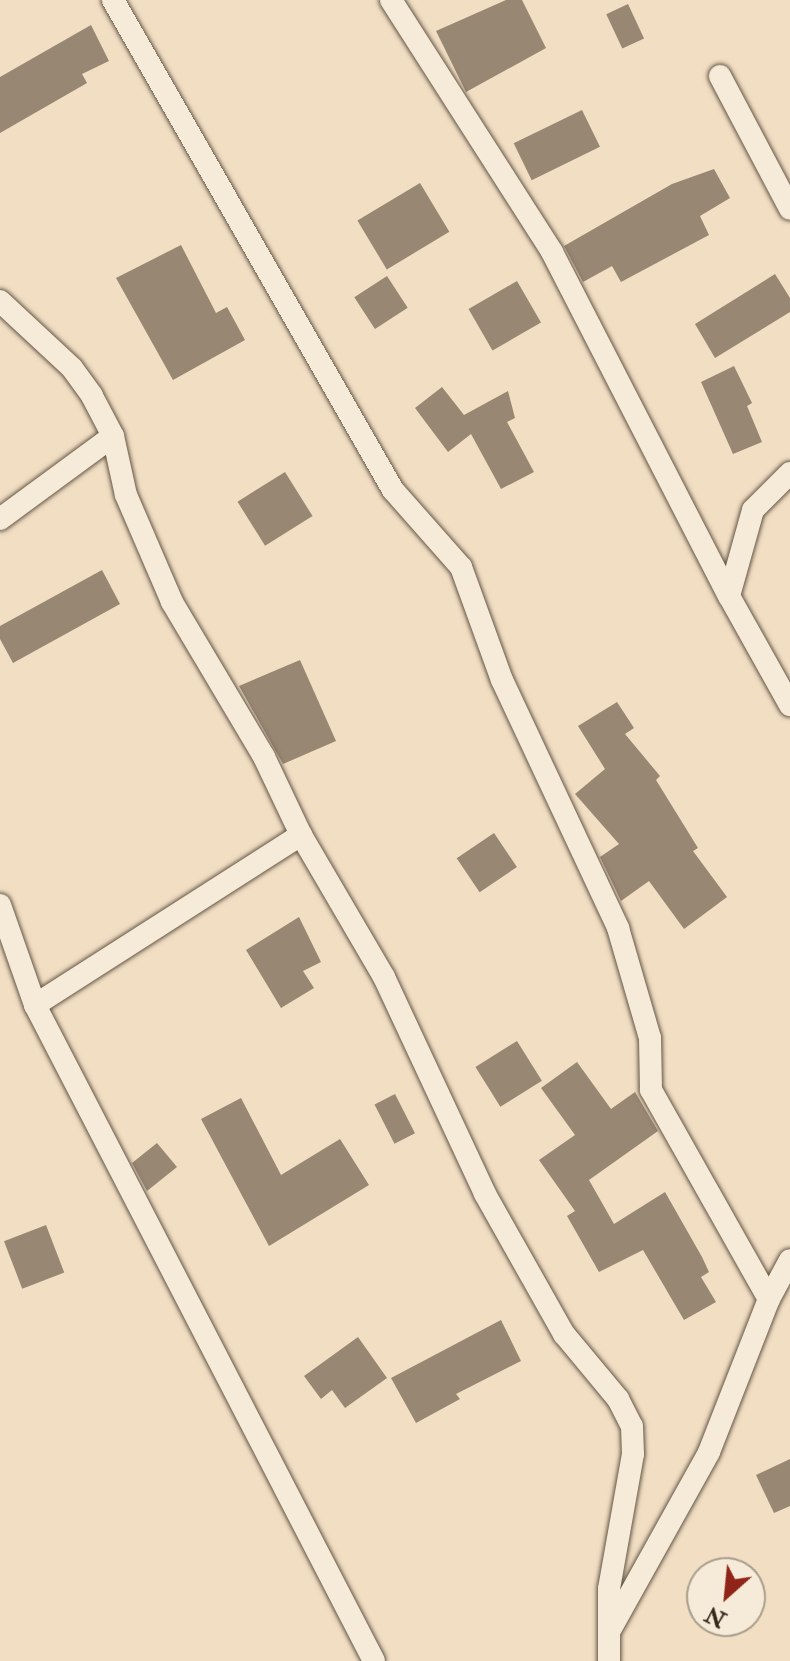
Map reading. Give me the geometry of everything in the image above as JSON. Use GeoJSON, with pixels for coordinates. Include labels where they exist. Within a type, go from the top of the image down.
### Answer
{"type":"FeatureCollection","features":[{"type":"Feature","properties":{"kind":"street"},"geometry":{"type":"LineString","coordinates":[[113,0],[393,490],[461,567],[502,680],[618,928],[650,1038],[651,1090],[769,1299]]}},
{"type":"Feature","properties":{"kind":"street"},"geometry":{"type":"LineString","coordinates":[[391,0],[552,252],[729,596],[790,705]]}},
{"type":"Feature","properties":{"kind":"street"},"geometry":{"type":"LineString","coordinates":[[720,76],[790,209]]}},
{"type":"Feature","properties":{"kind":"street"},"geometry":{"type":"LineString","coordinates":[[0,301],[72,368],[113,436],[126,495],[172,602],[264,757],[301,835],[384,977],[485,1194],[564,1334],[618,1399],[632,1426],[633,1454],[609,1589],[609,1661]]}},
{"type":"Feature","properties":{"kind":"street"},"geometry":{"type":"LineString","coordinates":[[0,519],[113,436]]}},
{"type":"Feature","properties":{"kind":"street"},"geometry":{"type":"LineString","coordinates":[[729,596],[753,510],[790,473]]}},
{"type":"Feature","properties":{"kind":"street"},"geometry":{"type":"LineString","coordinates":[[35,1005],[301,835]]}},
{"type":"Feature","properties":{"kind":"street"},"geometry":{"type":"LineString","coordinates":[[0,905],[35,1005],[374,1661]]}},
{"type":"Feature","properties":{"kind":"street"},"geometry":{"type":"LineString","coordinates":[[609,1632],[709,1452],[769,1299],[790,1260]]}},
{"type":"Feature","properties":{"kind":"building"},"geometry":{"type":"Polygon","coordinates":[[[506,0],[522,0],[546,48],[466,92],[436,31],[506,0]]]}},
{"type":"Feature","properties":{"kind":"building"},"geometry":{"type":"Polygon","coordinates":[[[628,4],[644,38],[622,49],[606,14],[628,4]]]}},
{"type":"Feature","properties":{"kind":"building"},"geometry":{"type":"Polygon","coordinates":[[[91,25],[109,61],[82,74],[87,83],[0,133],[0,77],[91,25]]]}},
{"type":"Feature","properties":{"kind":"building"},"geometry":{"type":"Polygon","coordinates":[[[582,110],[600,147],[532,180],[514,143],[582,110]]]}},
{"type":"Feature","properties":{"kind":"building"},"geometry":{"type":"Polygon","coordinates":[[[714,169],[730,198],[700,216],[709,235],[621,282],[612,266],[583,282],[564,246],[672,184],[714,169]]]}},
{"type":"Feature","properties":{"kind":"building"},"geometry":{"type":"Polygon","coordinates":[[[420,183],[449,232],[387,269],[357,221],[420,183]]]}},
{"type":"Feature","properties":{"kind":"building"},"geometry":{"type":"Polygon","coordinates":[[[181,245],[216,313],[227,307],[245,340],[173,380],[116,278],[181,245]]]}},
{"type":"Feature","properties":{"kind":"building"},"geometry":{"type":"Polygon","coordinates":[[[775,274],[790,298],[790,312],[715,358],[695,324],[775,274]]]}},
{"type":"Feature","properties":{"kind":"building"},"geometry":{"type":"Polygon","coordinates":[[[387,276],[408,308],[375,329],[354,297],[387,276]]]}},
{"type":"Feature","properties":{"kind":"building"},"geometry":{"type":"Polygon","coordinates":[[[517,281],[541,323],[493,351],[469,309],[517,281]]]}},
{"type":"Feature","properties":{"kind":"building"},"geometry":{"type":"Polygon","coordinates":[[[734,366],[752,403],[747,406],[762,442],[733,454],[701,382],[734,366]]]}},
{"type":"Feature","properties":{"kind":"building"},"geometry":{"type":"Polygon","coordinates":[[[442,387],[464,415],[508,391],[515,418],[507,422],[534,472],[501,489],[471,434],[448,452],[415,408],[442,387]]]}},
{"type":"Feature","properties":{"kind":"building"},"geometry":{"type":"Polygon","coordinates":[[[285,472],[313,516],[265,546],[238,502],[285,472]]]}},
{"type":"Feature","properties":{"kind":"building"},"geometry":{"type":"Polygon","coordinates":[[[102,570],[120,604],[13,663],[0,639],[0,626],[102,570]]]}},
{"type":"Feature","properties":{"kind":"building"},"geometry":{"type":"Polygon","coordinates":[[[300,660],[336,741],[283,764],[239,686],[300,660]]]}},
{"type":"Feature","properties":{"kind":"building"},"geometry":{"type":"Polygon","coordinates":[[[617,702],[634,728],[625,734],[660,776],[656,780],[698,848],[693,851],[727,897],[684,929],[649,881],[621,901],[600,857],[619,844],[575,794],[605,769],[578,726],[617,702]]]}},
{"type":"Feature","properties":{"kind":"building"},"geometry":{"type":"Polygon","coordinates":[[[494,833],[517,867],[480,892],[457,858],[494,833]]]}},
{"type":"Feature","properties":{"kind":"building"},"geometry":{"type":"Polygon","coordinates":[[[299,917],[321,962],[303,971],[314,988],[281,1008],[246,950],[299,917]]]}},
{"type":"Feature","properties":{"kind":"building"},"geometry":{"type":"Polygon","coordinates":[[[517,1041],[542,1081],[500,1107],[475,1067],[517,1041]]]}},
{"type":"Feature","properties":{"kind":"building"},"geometry":{"type":"Polygon","coordinates":[[[577,1062],[611,1109],[635,1092],[658,1131],[589,1180],[614,1224],[665,1192],[709,1272],[701,1277],[716,1302],[684,1320],[643,1250],[599,1272],[567,1216],[575,1211],[539,1160],[575,1135],[541,1088],[577,1062]]]}},
{"type":"Feature","properties":{"kind":"building"},"geometry":{"type":"Polygon","coordinates":[[[395,1094],[415,1133],[394,1144],[375,1104],[395,1094]]]}},
{"type":"Feature","properties":{"kind":"building"},"geometry":{"type":"Polygon","coordinates":[[[241,1098],[281,1175],[340,1139],[369,1185],[269,1246],[201,1119],[241,1098]]]}},
{"type":"Feature","properties":{"kind":"building"},"geometry":{"type":"Polygon","coordinates":[[[157,1143],[177,1167],[147,1191],[132,1163],[157,1143]]]}},
{"type":"Feature","properties":{"kind":"building"},"geometry":{"type":"Polygon","coordinates":[[[46,1225],[64,1273],[22,1289],[4,1241],[46,1225]]]}},
{"type":"Feature","properties":{"kind":"building"},"geometry":{"type":"Polygon","coordinates":[[[501,1320],[521,1361],[456,1394],[460,1399],[416,1423],[391,1378],[501,1320]]]}},
{"type":"Feature","properties":{"kind":"building"},"geometry":{"type":"Polygon","coordinates":[[[358,1337],[387,1378],[345,1408],[332,1390],[321,1399],[304,1376],[358,1337]]]}},
{"type":"Feature","properties":{"kind":"building"},"geometry":{"type":"Polygon","coordinates":[[[790,1459],[790,1506],[774,1513],[756,1475],[790,1459]]]}}]}
